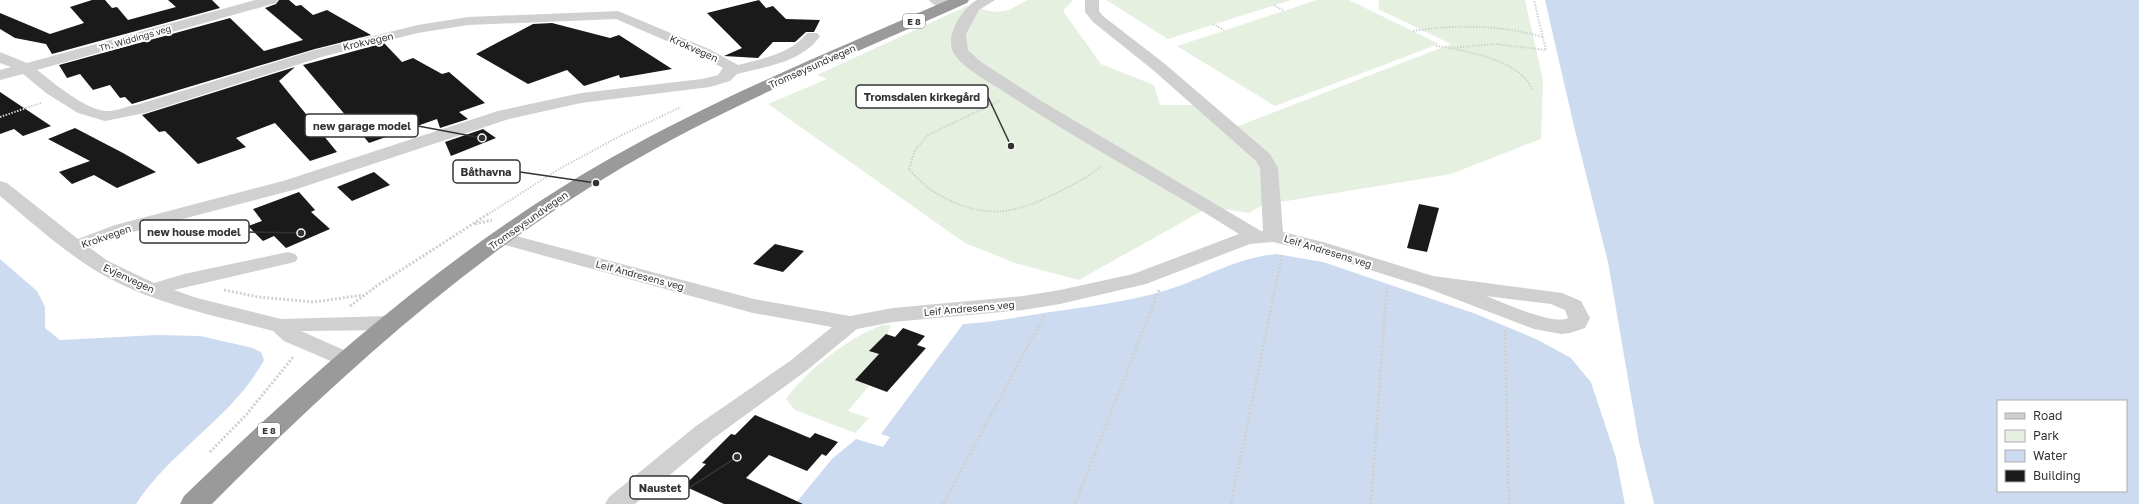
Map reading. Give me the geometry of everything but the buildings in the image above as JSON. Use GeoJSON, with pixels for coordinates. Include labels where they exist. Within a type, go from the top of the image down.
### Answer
{"type":"FeatureCollection","features":[{"type":"Feature","properties":{"kind":"highway","name":"Tromsøysundvegen"},"geometry":{"type":"LineString","coordinates":[[194,504],[253,445],[390,323],[500,238],[568,192],[609,167],[702,116],[966,4]]}},
{"type":"Feature","properties":{"kind":"street","name":"Th. Widdings veg"},"geometry":{"type":"LineString","coordinates":[[0,75],[270,0]]}},
{"type":"Feature","properties":{"kind":"street"},"geometry":{"type":"LineString","coordinates":[[966,4],[958,34],[958,44],[961,52],[975,65],[1016,94],[1220,214],[1264,236],[1269,168],[1264,158],[1159,67],[1098,19],[1092,12],[1092,0]]}},
{"type":"Feature","properties":{"kind":"street","name":"Krokvegen"},"geometry":{"type":"LineString","coordinates":[[0,57],[26,68],[60,95],[98,115],[124,114],[320,53],[436,26],[477,20],[621,8],[729,64],[731,71],[724,78],[704,84],[581,98],[498,116],[290,185],[122,229],[77,246]]}},
{"type":"Feature","properties":{"kind":"street"},"geometry":{"type":"LineString","coordinates":[[731,71],[791,52],[807,44],[812,36]]}},
{"type":"Feature","properties":{"kind":"street","name":"Evjenvegen"},"geometry":{"type":"LineString","coordinates":[[0,187],[41,221],[109,270],[153,290],[196,305],[281,326],[306,324],[390,323]]}},
{"type":"Feature","properties":{"kind":"street","name":"Leif Andresens veg"},"geometry":{"type":"LineString","coordinates":[[500,238],[551,250],[753,306],[850,323],[893,315],[1023,303],[1087,291],[1139,279],[1264,236],[1316,246],[1431,282],[1520,317],[1542,323],[1566,327],[1576,323],[1579,318],[1573,306],[1555,298],[1431,282]]}},
{"type":"Feature","properties":{"kind":"street"},"geometry":{"type":"LineString","coordinates":[[153,290],[184,280],[288,258]]}},
{"type":"Feature","properties":{"kind":"street"},"geometry":{"type":"LineString","coordinates":[[618,504],[705,432],[798,366],[850,323]]}},
{"type":"Feature","properties":{"kind":"street","name":"Evjenvegen"},"geometry":{"type":"LineString","coordinates":[[281,326],[292,336],[347,360]]}},
{"type":"Feature","properties":{"kind":"path"},"geometry":{"type":"LineString","coordinates":[[1451,48],[1495,44],[1546,50],[1534,0]]}},
{"type":"Feature","properties":{"kind":"path"},"geometry":{"type":"LineString","coordinates":[[1274,5],[1284,11]]}},
{"type":"Feature","properties":{"kind":"path"},"geometry":{"type":"LineString","coordinates":[[1213,24],[1224,30]]}},
{"type":"Feature","properties":{"kind":"path"},"geometry":{"type":"LineString","coordinates":[[1413,32],[1453,26],[1481,26],[1504,28],[1543,37]]}},
{"type":"Feature","properties":{"kind":"path"},"geometry":{"type":"LineString","coordinates":[[1436,46],[1451,48],[1517,70],[1527,77],[1532,89]]}},
{"type":"Feature","properties":{"kind":"path"},"geometry":{"type":"LineString","coordinates":[[1016,94],[928,135],[920,142],[911,158],[909,169],[916,178],[933,191],[960,206],[973,212],[999,214],[1017,210],[1057,193],[1092,175],[1115,151]]}},
{"type":"Feature","properties":{"kind":"path"},"geometry":{"type":"LineString","coordinates":[[0,117],[60,95]]}},
{"type":"Feature","properties":{"kind":"path"},"geometry":{"type":"LineString","coordinates":[[1231,504],[1282,255]]}},
{"type":"Feature","properties":{"kind":"path"},"geometry":{"type":"LineString","coordinates":[[1371,504],[1387,280]]}},
{"type":"Feature","properties":{"kind":"path"},"geometry":{"type":"LineString","coordinates":[[219,289],[258,297],[314,302],[364,295]]}},
{"type":"Feature","properties":{"kind":"path"},"geometry":{"type":"LineString","coordinates":[[1075,504],[1159,289]]}},
{"type":"Feature","properties":{"kind":"path"},"geometry":{"type":"LineString","coordinates":[[943,504],[1046,314]]}},
{"type":"Feature","properties":{"kind":"path"},"geometry":{"type":"LineString","coordinates":[[1505,329],[1509,504]]}},
{"type":"Feature","properties":{"kind":"path"},"geometry":{"type":"LineString","coordinates":[[210,452],[246,415],[299,351]]}},
{"type":"Feature","properties":{"kind":"green space"},"geometry":{"type":"Polygon","coordinates":[[[1028,0],[1073,0],[1063,11],[1101,64],[1154,85],[1160,105],[1197,105],[1238,126],[1451,44],[1378,9],[1379,0],[1525,0],[1543,80],[1541,139],[1451,174],[1263,205],[1249,213],[1209,207],[1079,280],[1015,263],[965,243],[768,104],[827,79],[817,75],[967,6],[995,12],[1009,10],[1028,0]]]}},
{"type":"Feature","properties":{"kind":"green space"},"geometry":{"type":"Polygon","coordinates":[[[1106,0],[1291,0],[1168,39],[1106,0]]]}},
{"type":"Feature","properties":{"kind":"green space"},"geometry":{"type":"Polygon","coordinates":[[[1317,0],[1349,0],[1439,44],[1275,106],[1177,46],[1317,0]]]}},
{"type":"Feature","properties":{"kind":"green space"},"geometry":{"type":"Polygon","coordinates":[[[882,325],[891,325],[887,335],[871,352],[880,355],[855,380],[869,386],[848,411],[869,418],[855,433],[795,410],[786,399],[817,366],[842,346],[882,325]]]}},
{"type":"Feature","properties":{"kind":"water"},"geometry":{"type":"Polygon","coordinates":[[[1545,0],[2139,0],[2139,504],[1654,504],[1639,443],[1608,262],[1573,122],[1545,0]]]}},
{"type":"Feature","properties":{"kind":"water"},"geometry":{"type":"Polygon","coordinates":[[[1276,254],[1323,262],[1476,314],[1536,339],[1571,358],[1591,382],[1616,457],[1625,504],[795,504],[832,459],[856,439],[883,447],[890,437],[881,434],[963,324],[1004,320],[1137,298],[1167,290],[1234,264],[1261,256],[1276,254]]]}},
{"type":"Feature","properties":{"kind":"water"},"geometry":{"type":"Polygon","coordinates":[[[0,259],[37,291],[45,307],[45,328],[60,340],[157,335],[200,336],[253,348],[261,352],[264,360],[252,380],[236,398],[166,467],[136,504],[0,504],[0,259]]]}},
{"type":"Feature","properties":{"kind":"pier"},"geometry":{"type":"Polygon","coordinates":[[[1571,358],[1574,358],[1593,382],[1618,457],[1627,504],[1625,504],[1616,457],[1591,382],[1571,358]]]}},
{"type":"Feature","properties":{"kind":"pier"},"geometry":{"type":"Polygon","coordinates":[[[1622,358],[1624,358],[1639,443],[1654,504],[1652,504],[1637,444],[1622,358]]]}},
{"type":"Feature","properties":{"kind":"place","name":"new garage model"},"geometry":{"type":"Point","coordinates":[482,138]}},
{"type":"Feature","properties":{"kind":"place","name":"Tromsdalen kirkegård"},"geometry":{"type":"Point","coordinates":[1011,146]}},
{"type":"Feature","properties":{"kind":"place","name":"Båthavna"},"geometry":{"type":"Point","coordinates":[596,183]}},
{"type":"Feature","properties":{"kind":"place","name":"new house model"},"geometry":{"type":"Point","coordinates":[301,233]}},
{"type":"Feature","properties":{"kind":"place","name":"Naustet"},"geometry":{"type":"Point","coordinates":[737,457]}}]}
